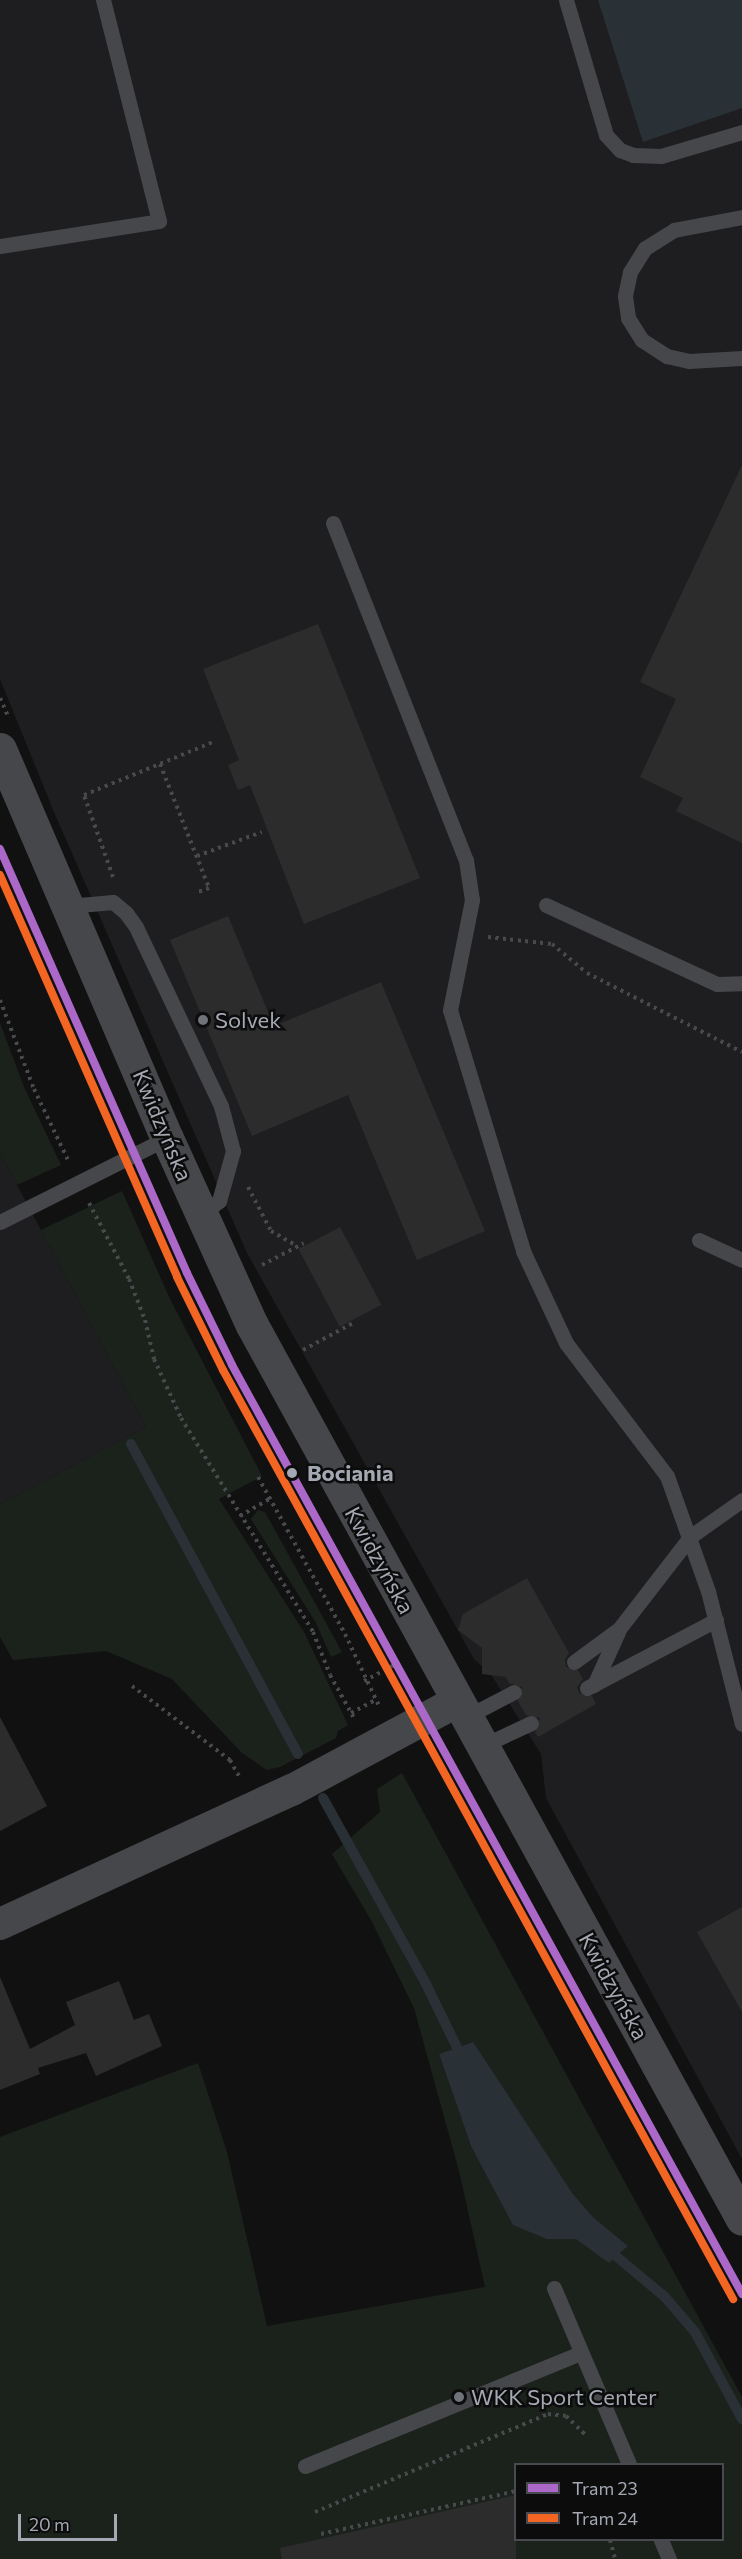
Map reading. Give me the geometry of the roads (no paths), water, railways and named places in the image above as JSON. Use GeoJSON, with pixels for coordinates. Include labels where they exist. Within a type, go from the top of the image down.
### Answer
{"type":"FeatureCollection","features":[{"type":"Feature","properties":{"kind":"street","name":"Kwidzyńska"},"geometry":{"type":"LineString","coordinates":[[0,749],[166,1138],[252,1325],[742,2219]]}},
{"type":"Feature","properties":{"kind":"street"},"geometry":{"type":"LineString","coordinates":[[0,1924],[292,1790],[383,1741],[462,1709]]}},
{"type":"Feature","properties":{"kind":"lane"},"geometry":{"type":"LineString","coordinates":[[0,246],[159,220],[103,0]]}},
{"type":"Feature","properties":{"kind":"lane"},"geometry":{"type":"LineString","coordinates":[[566,0],[606,135],[620,150],[633,155],[661,156],[742,132]]}},
{"type":"Feature","properties":{"kind":"lane"},"geometry":{"type":"LineString","coordinates":[[742,217],[674,230],[645,248],[630,272],[625,296],[628,318],[642,340],[667,356],[689,361],[742,358]]}},
{"type":"Feature","properties":{"kind":"lane"},"geometry":{"type":"LineString","coordinates":[[333,523],[466,860],[472,900],[466,935],[452,987],[450,1010],[523,1251],[566,1343],[667,1476],[691,1536],[716,1620],[742,1724]]}},
{"type":"Feature","properties":{"kind":"lane"},"geometry":{"type":"LineString","coordinates":[[68,906],[112,902],[136,927],[221,1106],[233,1151],[219,1201],[201,1214]]}},
{"type":"Feature","properties":{"kind":"lane"},"geometry":{"type":"LineString","coordinates":[[546,905],[717,984],[742,983]]}},
{"type":"Feature","properties":{"kind":"lane"},"geometry":{"type":"LineString","coordinates":[[0,1222],[166,1138]]}},
{"type":"Feature","properties":{"kind":"lane"},"geometry":{"type":"LineString","coordinates":[[699,1240],[742,1260]]}},
{"type":"Feature","properties":{"kind":"lane"},"geometry":{"type":"LineString","coordinates":[[716,1620],[591,1686],[619,1629],[691,1536],[742,1500]]}},
{"type":"Feature","properties":{"kind":"lane"},"geometry":{"type":"LineString","coordinates":[[574,1662],[619,1629]]}},
{"type":"Feature","properties":{"kind":"lane"},"geometry":{"type":"LineString","coordinates":[[462,1709],[514,1692]]}},
{"type":"Feature","properties":{"kind":"lane"},"geometry":{"type":"LineString","coordinates":[[483,1746],[531,1723]]}},
{"type":"Feature","properties":{"kind":"lane"},"geometry":{"type":"LineString","coordinates":[[554,2288],[629,2463]]}},
{"type":"Feature","properties":{"kind":"lane"},"geometry":{"type":"LineString","coordinates":[[305,2466],[581,2353]]}},
{"type":"Feature","properties":{"kind":"lane"},"geometry":{"type":"LineString","coordinates":[[661,2541],[669,2559]]}},
{"type":"Feature","properties":{"kind":"waterway"},"geometry":{"type":"LineString","coordinates":[[131,1444],[298,1754]]}},
{"type":"Feature","properties":{"kind":"waterway"},"geometry":{"type":"LineString","coordinates":[[323,1798],[425,1982],[463,2060]]}},
{"type":"Feature","properties":{"kind":"waterway"},"geometry":{"type":"LineString","coordinates":[[605,2247],[665,2297],[695,2332],[742,2419]]}},
{"type":"Feature","properties":{"kind":"tram line","name":"23"},"geometry":{"type":"LineString","coordinates":[[0,849],[187,1273],[232,1365],[742,2294]]}},
{"type":"Feature","properties":{"kind":"tram line","name":"24"},"geometry":{"type":"LineString","coordinates":[[0,875],[177,1277],[223,1370],[733,2299]]}},
{"type":"Feature","properties":{"kind":"place","name":"Solvek"},"geometry":{"type":"Point","coordinates":[203,1020]}},
{"type":"Feature","properties":{"kind":"place","name":"Bociania"},"geometry":{"type":"Point","coordinates":[292,1473]}},
{"type":"Feature","properties":{"kind":"place","name":"WKK Sport Center"},"geometry":{"type":"Point","coordinates":[459,2397]}}]}
